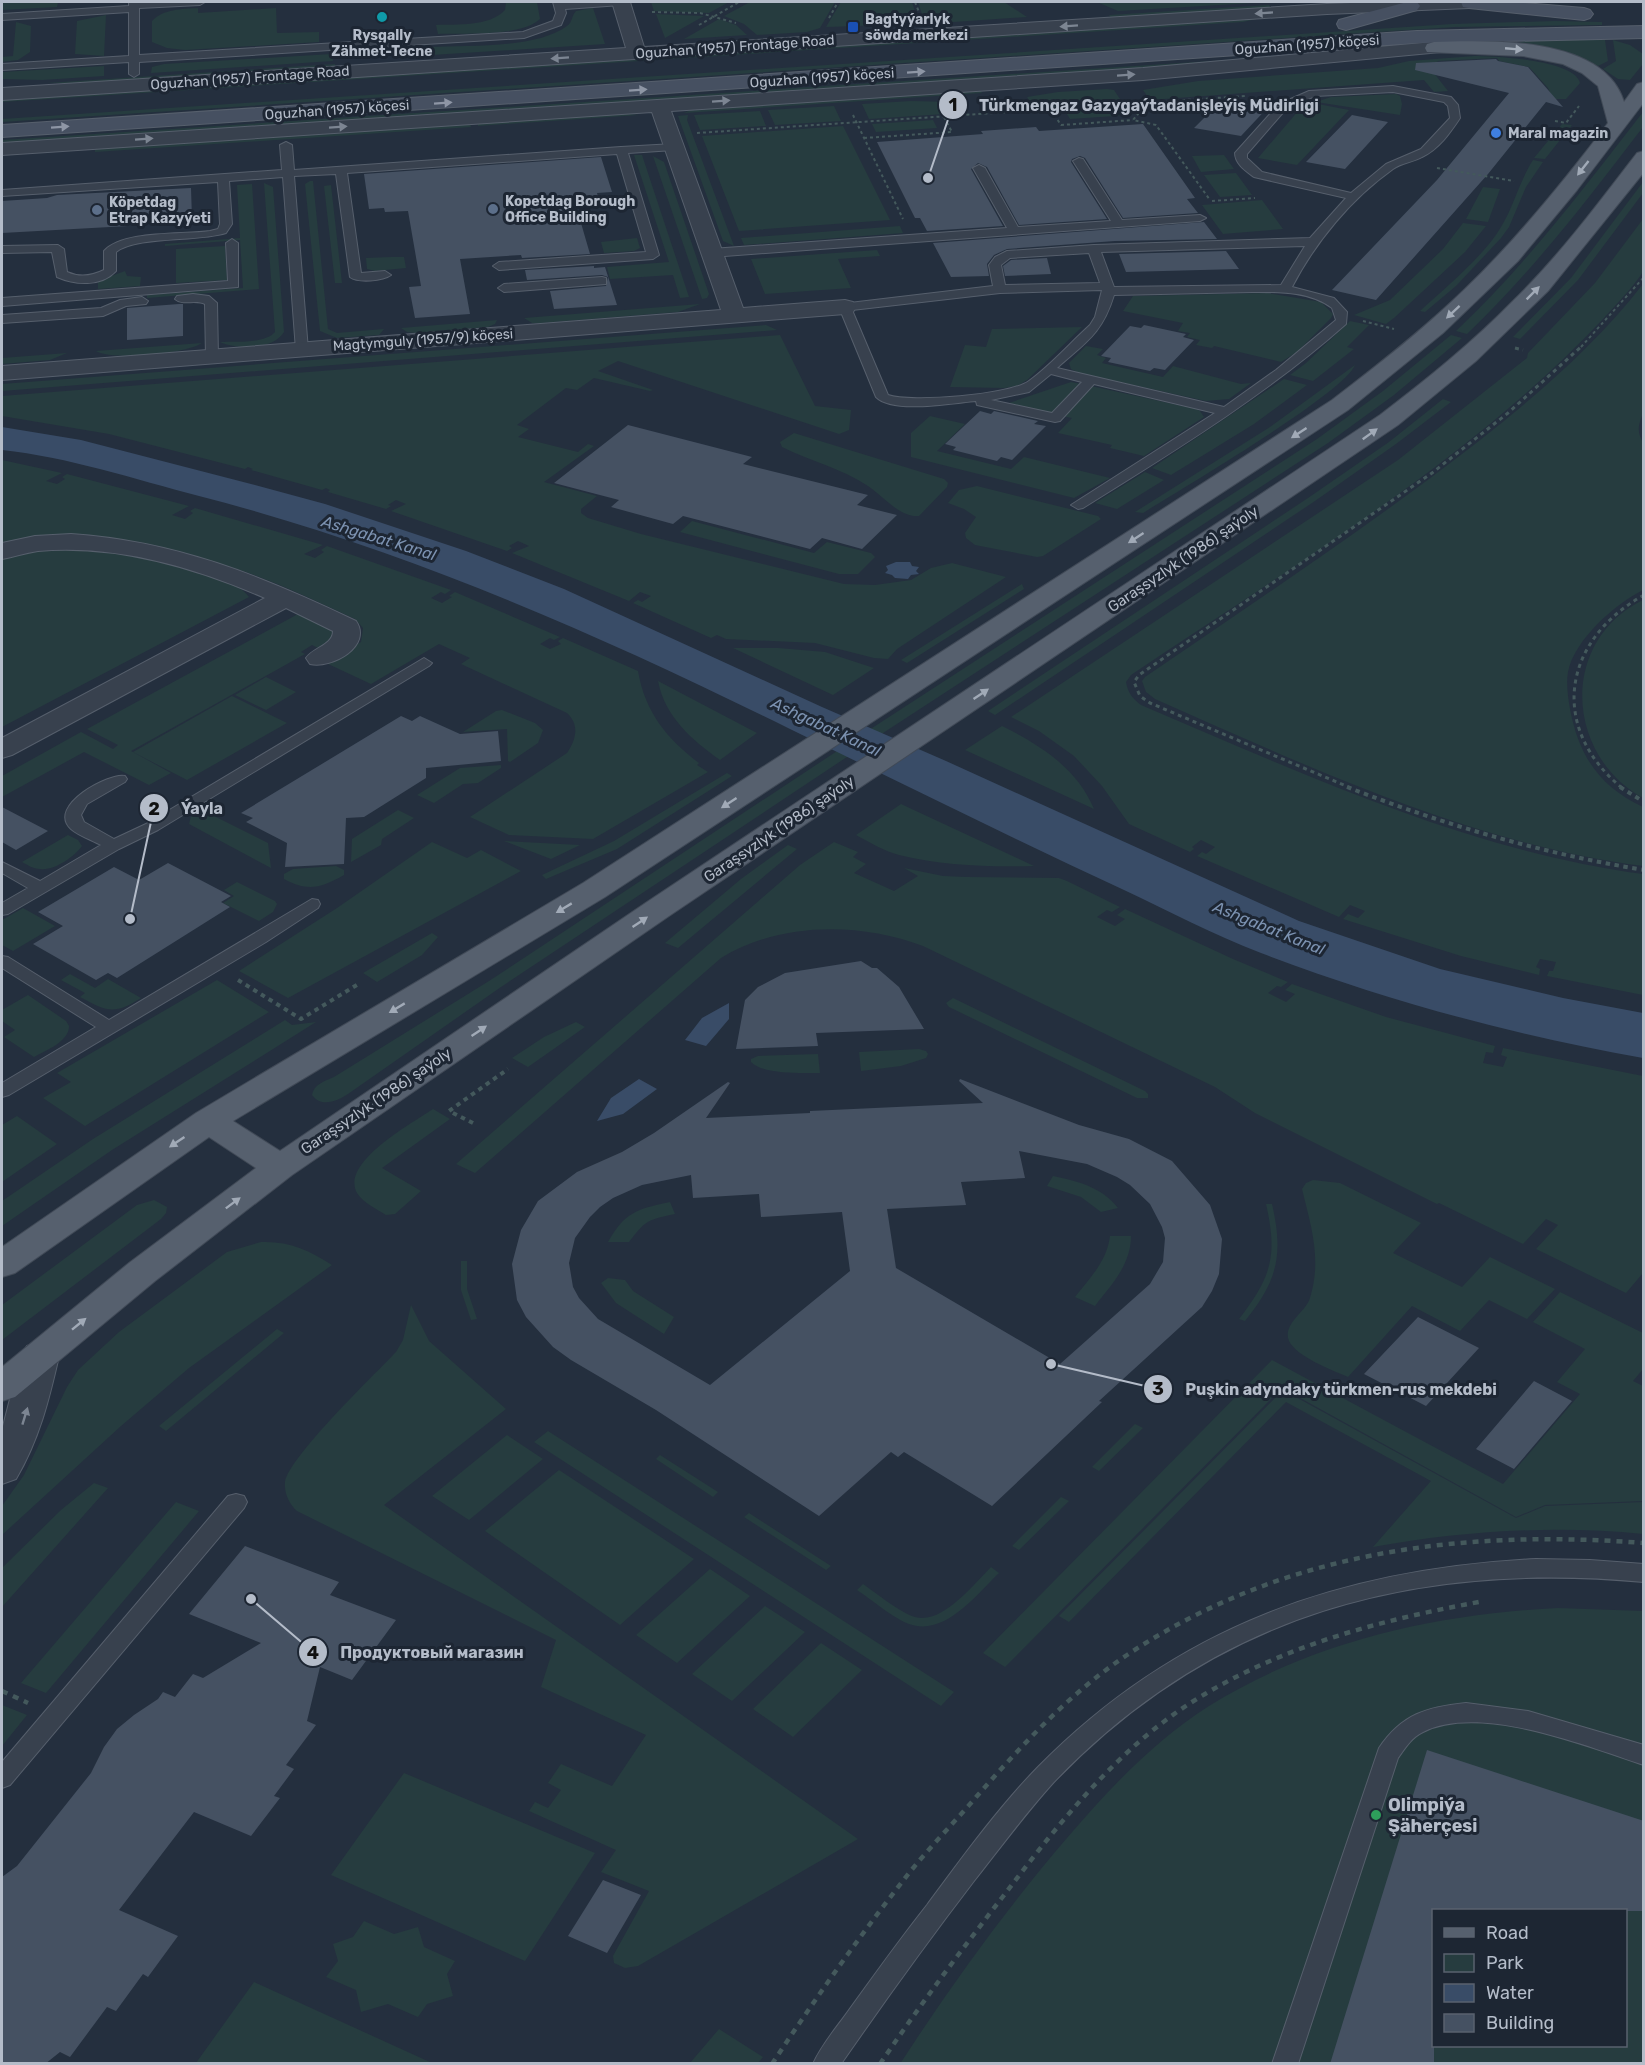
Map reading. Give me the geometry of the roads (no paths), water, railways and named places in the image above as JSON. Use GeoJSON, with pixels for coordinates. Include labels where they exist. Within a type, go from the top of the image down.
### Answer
{"type":"FeatureCollection","features":[{"type":"Feature","properties":{"kind":"main road"},"geometry":{"type":"LineString","coordinates":[[1469,3],[1544,2]]}},
{"type":"Feature","properties":{"kind":"main road"},"geometry":{"type":"LineString","coordinates":[[1469,3],[1593,14]]}},
{"type":"Feature","properties":{"kind":"main road"},"geometry":{"type":"LineString","coordinates":[[1346,24],[1411,6]]}},
{"type":"Feature","properties":{"kind":"main road","name":"Oguzhan (1957) köçesi"},"geometry":{"type":"LineString","coordinates":[[2,110],[1464,17],[1644,15]]}},
{"type":"Feature","properties":{"kind":"main road","name":"Oguzhan (1957) köçesi"},"geometry":{"type":"LineString","coordinates":[[2,131],[1417,37],[1644,32]]}},
{"type":"Feature","properties":{"kind":"main road"},"geometry":{"type":"LineString","coordinates":[[1417,37],[1466,47]]}},
{"type":"Feature","properties":{"kind":"main road"},"geometry":{"type":"LineString","coordinates":[[1368,54],[1391,39]]}},
{"type":"Feature","properties":{"kind":"main road"},"geometry":{"type":"LineString","coordinates":[[1434,48],[1526,50],[1582,66],[1599,75],[1608,86],[1618,123]]}},
{"type":"Feature","properties":{"kind":"main road"},"geometry":{"type":"LineString","coordinates":[[2,1264],[208,1121],[594,890],[1299,433],[1378,377],[1432,332],[1489,279],[1532,232],[1644,88]]}},
{"type":"Feature","properties":{"kind":"main road","name":"Garaşsyzlyk (1986) şaýoly"},"geometry":{"type":"LineString","coordinates":[[2,1387],[142,1272],[280,1167],[826,797],[1352,447],[1431,387],[1478,347],[1538,288],[1580,240],[1642,161]]}},
{"type":"Feature","properties":{"kind":"main road"},"geometry":{"type":"LineString","coordinates":[[208,1121],[280,1167]]}},
{"type":"Feature","properties":{"kind":"street"},"geometry":{"type":"LineString","coordinates":[[621,2],[637,54]]}},
{"type":"Feature","properties":{"kind":"street","name":"Oguzhan (1957) Frontage Road"},"geometry":{"type":"LineString","coordinates":[[2,94],[1469,3]]}},
{"type":"Feature","properties":{"kind":"street"},"geometry":{"type":"LineString","coordinates":[[2,149],[1143,74],[1434,48]]}},
{"type":"Feature","properties":{"kind":"street"},"geometry":{"type":"LineString","coordinates":[[659,105],[734,316]]}},
{"type":"Feature","properties":{"kind":"street","name":"Magtymguly (1957/9) köçesi"},"geometry":{"type":"LineString","coordinates":[[2,373],[845,307]]}},
{"type":"Feature","properties":{"kind":"street"},"geometry":{"type":"LineString","coordinates":[[2,551],[35,543],[101,542],[182,560],[223,572],[252,582],[346,627],[345,642],[320,658]]}},
{"type":"Feature","properties":{"kind":"street"},"geometry":{"type":"LineString","coordinates":[[2,749],[286,598]]}},
{"type":"Feature","properties":{"kind":"street"},"geometry":{"type":"LineString","coordinates":[[2,1469],[10,1456],[25,1416],[40,1356]]}},
{"type":"Feature","properties":{"kind":"lane"},"geometry":{"type":"LineString","coordinates":[[2,17],[134,5],[200,2]]}},
{"type":"Feature","properties":{"kind":"lane"},"geometry":{"type":"LineString","coordinates":[[2,67],[524,35],[557,23],[561,16],[559,4],[621,2]]}},
{"type":"Feature","properties":{"kind":"lane"},"geometry":{"type":"LineString","coordinates":[[134,5],[134,74]]}},
{"type":"Feature","properties":{"kind":"lane"},"geometry":{"type":"LineString","coordinates":[[1285,289],[1311,242],[1355,197],[1392,165],[1427,150],[1442,136],[1455,118],[1453,105],[1447,99],[1393,88],[1313,93],[1283,106],[1241,153],[1241,158],[1247,167],[1258,175],[1355,197]]}},
{"type":"Feature","properties":{"kind":"lane"},"geometry":{"type":"LineString","coordinates":[[286,145],[302,350]]}},
{"type":"Feature","properties":{"kind":"lane"},"geometry":{"type":"LineString","coordinates":[[2,193],[674,147]]}},
{"type":"Feature","properties":{"kind":"lane"},"geometry":{"type":"LineString","coordinates":[[499,266],[653,255],[621,150]]}},
{"type":"Feature","properties":{"kind":"lane"},"geometry":{"type":"LineString","coordinates":[[1079,161],[1119,224]]}},
{"type":"Feature","properties":{"kind":"lane"},"geometry":{"type":"LineString","coordinates":[[979,168],[1015,232]]}},
{"type":"Feature","properties":{"kind":"lane"},"geometry":{"type":"LineString","coordinates":[[341,169],[356,277],[385,275]]}},
{"type":"Feature","properties":{"kind":"lane"},"geometry":{"type":"LineString","coordinates":[[2,250],[58,249],[61,274],[80,279],[101,276],[110,271],[110,251],[115,245],[209,236],[222,231],[226,224],[223,177]]}},
{"type":"Feature","properties":{"kind":"lane"},"geometry":{"type":"LineString","coordinates":[[711,254],[1200,218]]}},
{"type":"Feature","properties":{"kind":"lane"},"geometry":{"type":"LineString","coordinates":[[1000,289],[995,266],[1007,255],[1094,249],[1311,242]]}},
{"type":"Feature","properties":{"kind":"lane"},"geometry":{"type":"LineString","coordinates":[[2,302],[234,284],[232,243]]}},
{"type":"Feature","properties":{"kind":"lane"},"geometry":{"type":"LineString","coordinates":[[1078,505],[1226,411],[1308,352],[1342,321],[1338,305],[1332,301],[1285,289],[1252,288],[1108,288],[1000,289],[845,307],[883,397],[903,401],[963,398],[1009,394],[1033,384],[1095,327],[1101,318],[1108,288],[1094,249]]}},
{"type":"Feature","properties":{"kind":"lane"},"geometry":{"type":"LineString","coordinates":[[504,288],[602,281]]}},
{"type":"Feature","properties":{"kind":"lane"},"geometry":{"type":"LineString","coordinates":[[2,319],[103,312],[133,302],[199,298],[210,303],[212,357]]}},
{"type":"Feature","properties":{"kind":"lane"},"geometry":{"type":"LineString","coordinates":[[1048,370],[1226,411]]}},
{"type":"Feature","properties":{"kind":"lane"},"geometry":{"type":"LineString","coordinates":[[963,398],[1055,418],[1091,380]]}},
{"type":"Feature","properties":{"kind":"lane"},"geometry":{"type":"LineString","coordinates":[[2,910],[113,845],[152,827],[424,663]]}},
{"type":"Feature","properties":{"kind":"lane"},"geometry":{"type":"LineString","coordinates":[[113,845],[77,825],[73,815],[76,805],[81,801],[119,779]]}},
{"type":"Feature","properties":{"kind":"lane"},"geometry":{"type":"LineString","coordinates":[[2,867],[39,888]]}},
{"type":"Feature","properties":{"kind":"lane"},"geometry":{"type":"LineString","coordinates":[[2,1091],[214,966],[312,904]]}},
{"type":"Feature","properties":{"kind":"lane"},"geometry":{"type":"LineString","coordinates":[[2,960],[110,1028]]}},
{"type":"Feature","properties":{"kind":"lane"},"geometry":{"type":"LineString","coordinates":[[2,1778],[236,1502]]}},
{"type":"Feature","properties":{"kind":"lane"},"geometry":{"type":"LineString","coordinates":[[826,2064],[905,1952],[1008,1818],[1056,1765],[1134,1698],[1180,1668],[1221,1644],[1278,1618],[1388,1583],[1434,1575],[1544,1568],[1644,1573]]}},
{"type":"Feature","properties":{"kind":"lane"},"geometry":{"type":"LineString","coordinates":[[1286,2064],[1386,1755],[1400,1736],[1416,1724],[1446,1714],[1491,1713],[1540,1724],[1644,1755]]}},
{"type":"Feature","properties":{"kind":"water","name":"Ashgabat Kanal"},"geometry":{"type":"Polygon","coordinates":[[[2,427],[81,440],[251,484],[325,504],[466,551],[564,589],[1299,921],[1440,969],[1563,998],[1643,1013],[1643,1058],[1545,1038],[1449,1014],[1355,986],[1261,953],[1209,931],[719,694],[500,597],[426,568],[276,517],[76,463],[2,450],[2,427]]]}},
{"type":"Feature","properties":{"kind":"water"},"geometry":{"type":"Polygon","coordinates":[[[896,562],[910,562],[912,566],[919,567],[916,571],[919,574],[911,575],[908,579],[895,578],[885,573],[888,570],[886,566],[896,562]]]}},
{"type":"Feature","properties":{"kind":"water"},"geometry":{"type":"Polygon","coordinates":[[[729,1003],[729,1019],[706,1046],[685,1040],[702,1018],[729,1003]]]}},
{"type":"Feature","properties":{"kind":"water"},"geometry":{"type":"Polygon","coordinates":[[[639,1079],[657,1089],[623,1114],[597,1121],[611,1098],[639,1079]]]}},
{"type":"Feature","properties":{"kind":"place","name":"Rysgally Zähmet-Tecne"},"geometry":{"type":"Point","coordinates":[382,17]}},
{"type":"Feature","properties":{"kind":"place","name":"Bagtyýarlyk söwda merkezi"},"geometry":{"type":"Point","coordinates":[853,27]}},
{"type":"Feature","properties":{"kind":"place","name":"Maral magazin"},"geometry":{"type":"Point","coordinates":[1496,133]}},
{"type":"Feature","properties":{"kind":"place","name":"Türkmengaz Gazygaýtadanişleýiş Müdirligi"},"geometry":{"type":"Point","coordinates":[928,178]}},
{"type":"Feature","properties":{"kind":"place","name":"Kopetdag Borough Office Building"},"geometry":{"type":"Point","coordinates":[493,209]}},
{"type":"Feature","properties":{"kind":"place","name":"Köpetdag Etrap Kazyýeti"},"geometry":{"type":"Point","coordinates":[97,210]}},
{"type":"Feature","properties":{"kind":"place","name":"Ýayla"},"geometry":{"type":"Point","coordinates":[130,919]}},
{"type":"Feature","properties":{"kind":"place","name":"Puşkin adyndaky türkmen-rus mekdebi"},"geometry":{"type":"Point","coordinates":[1051,1364]}},
{"type":"Feature","properties":{"kind":"place","name":"Продуктовый магазин"},"geometry":{"type":"Point","coordinates":[251,1599]}},
{"type":"Feature","properties":{"kind":"place","name":"Olimpiýa Şäherçesi"},"geometry":{"type":"Point","coordinates":[1376,1815]}}]}
